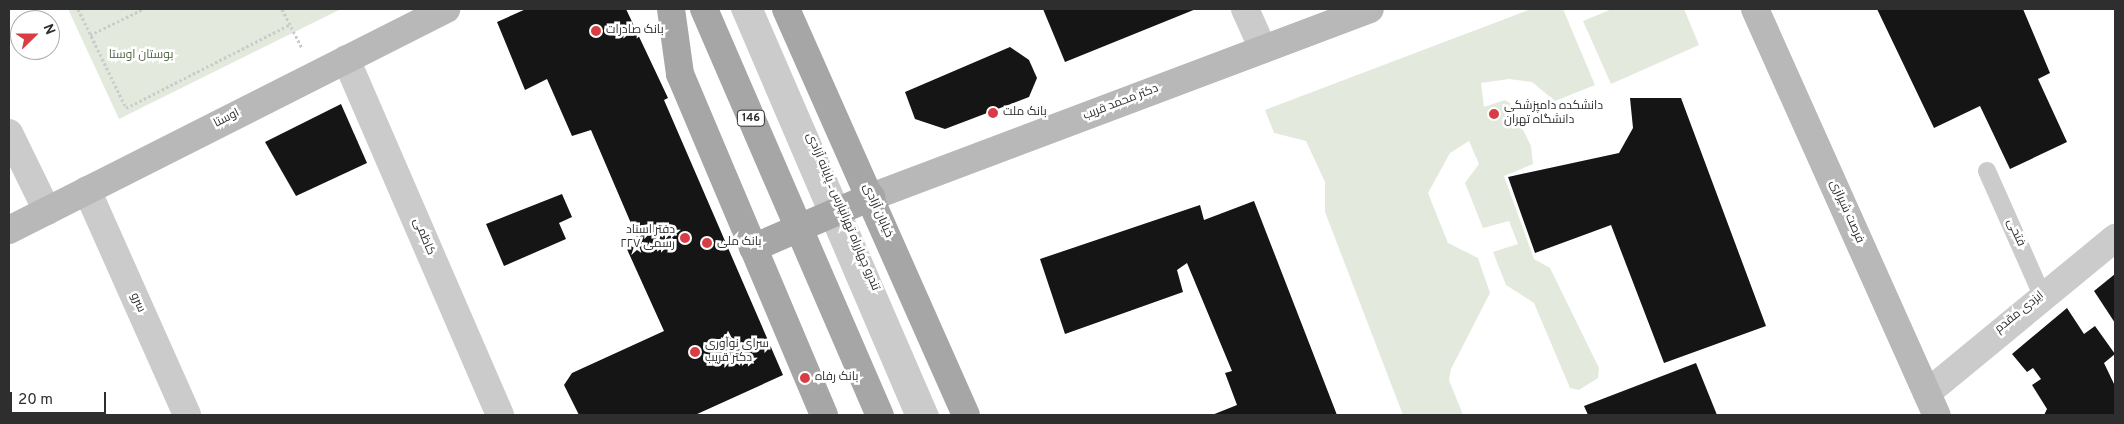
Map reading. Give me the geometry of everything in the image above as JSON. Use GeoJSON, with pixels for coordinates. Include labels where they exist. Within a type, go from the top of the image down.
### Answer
{"type":"FeatureCollection","features":[{"type":"Feature","properties":{"kind":"main road"},"geometry":{"type":"LineString","coordinates":[[671,9],[680,74],[824,415]]}},
{"type":"Feature","properties":{"kind":"main road","name":"146"},"geometry":{"type":"LineString","coordinates":[[704,9],[880,415]]}},
{"type":"Feature","properties":{"kind":"main road","name":"خیابان آزادی"},"geometry":{"type":"LineString","coordinates":[[786,9],[871,197],[966,415]]}},
{"type":"Feature","properties":{"kind":"main road"},"geometry":{"type":"LineString","coordinates":[[753,248],[871,197]]}},
{"type":"Feature","properties":{"kind":"street","name":"اوستا"},"geometry":{"type":"LineString","coordinates":[[9,230],[446,9]]}},
{"type":"Feature","properties":{"kind":"street"},"geometry":{"type":"LineString","coordinates":[[1245,9],[1263,49]]}},
{"type":"Feature","properties":{"kind":"street","name":"دکتر محمد قریب"},"geometry":{"type":"LineString","coordinates":[[871,197],[1370,9]]}},
{"type":"Feature","properties":{"kind":"street","name":"فرصت شیرازی"},"geometry":{"type":"LineString","coordinates":[[1755,9],[1932,404]]}},
{"type":"Feature","properties":{"kind":"street","name":"کاظمی"},"geometry":{"type":"LineString","coordinates":[[346,59],[500,415]]}},
{"type":"Feature","properties":{"kind":"street"},"geometry":{"type":"LineString","coordinates":[[9,133],[47,211]]}},
{"type":"Feature","properties":{"kind":"street","name":"سرو"},"geometry":{"type":"LineString","coordinates":[[87,190],[186,415]]}},
{"type":"Feature","properties":{"kind":"street","name":"ایزدی مقدم"},"geometry":{"type":"LineString","coordinates":[[1932,404],[2042,295],[2115,238]]}},
{"type":"Feature","properties":{"kind":"lane"},"geometry":{"type":"LineString","coordinates":[[740,9],[836,212],[914,415]]}},
{"type":"Feature","properties":{"kind":"lane","name":"تندرو چهارراه تهرانپارس ـ پایانه آزادی"},"geometry":{"type":"LineString","coordinates":[[754,9],[836,212],[930,415]]}},
{"type":"Feature","properties":{"kind":"lane","name":"فتحی"},"geometry":{"type":"LineString","coordinates":[[1987,171],[2042,295]]}},
{"type":"Feature","properties":{"kind":"path"},"geometry":{"type":"LineString","coordinates":[[78,9],[126,108],[290,25]]}},
{"type":"Feature","properties":{"kind":"path"},"geometry":{"type":"LineString","coordinates":[[90,35],[143,9]]}},
{"type":"Feature","properties":{"kind":"path"},"geometry":{"type":"LineString","coordinates":[[282,9],[316,75]]}},
{"type":"Feature","properties":{"kind":"green space","name":"بوستان اوستا"},"geometry":{"type":"Polygon","coordinates":[[[68,9],[341,9],[119,119],[68,9]]]}},
{"type":"Feature","properties":{"kind":"green space"},"geometry":{"type":"Polygon","coordinates":[[[1531,9],[1563,9],[1595,85],[1555,101],[1532,82],[1509,79],[1481,83],[1484,107],[1505,100],[1510,103],[1531,146],[1533,164],[1504,176],[1534,259],[1550,268],[1599,368],[1598,378],[1579,390],[1570,388],[1534,303],[1506,285],[1493,252],[1518,244],[1509,221],[1483,228],[1465,183],[1479,164],[1469,141],[1450,153],[1428,193],[1448,243],[1478,258],[1490,293],[1451,369],[1449,380],[1463,415],[1403,415],[1325,212],[1325,182],[1306,141],[1274,133],[1265,110],[1531,9]]]}},
{"type":"Feature","properties":{"kind":"green space"},"geometry":{"type":"Polygon","coordinates":[[[1612,9],[1684,9],[1699,45],[1611,84],[1583,21],[1612,9]]]}},
{"type":"Feature","properties":{"kind":"building"},"geometry":{"type":"Polygon","coordinates":[[[526,9],[626,9],[668,98],[664,100],[783,375],[695,415],[579,415],[564,385],[572,373],[664,331],[626,247],[639,242],[591,130],[572,136],[547,79],[525,90],[497,22],[526,9]]]}},
{"type":"Feature","properties":{"kind":"building"},"geometry":{"type":"Polygon","coordinates":[[[1043,9],[1196,9],[1065,62],[1043,9]]]}},
{"type":"Feature","properties":{"kind":"building"},"geometry":{"type":"Polygon","coordinates":[[[1877,9],[2023,9],[2050,73],[2038,79],[2067,142],[2010,169],[1980,106],[1934,128],[1877,9]]]}},
{"type":"Feature","properties":{"kind":"building"},"geometry":{"type":"Polygon","coordinates":[[[1010,47],[1029,60],[1037,78],[1029,97],[945,129],[915,119],[905,92],[1010,47]]]}},
{"type":"Feature","properties":{"kind":"building"},"geometry":{"type":"Polygon","coordinates":[[[1630,98],[1681,98],[1766,326],[1664,363],[1611,225],[1535,253],[1508,177],[1619,153],[1633,128],[1630,98]]]}},
{"type":"Feature","properties":{"kind":"building"},"geometry":{"type":"Polygon","coordinates":[[[341,104],[367,163],[296,196],[265,142],[341,104]]]}},
{"type":"Feature","properties":{"kind":"building"},"geometry":{"type":"Polygon","coordinates":[[[562,194],[572,217],[559,223],[566,239],[504,266],[486,224],[562,194]]]}},
{"type":"Feature","properties":{"kind":"building"},"geometry":{"type":"Polygon","coordinates":[[[1254,201],[1337,415],[1212,415],[1237,405],[1225,373],[1232,371],[1187,263],[1177,270],[1183,292],[1065,334],[1040,259],[1200,205],[1204,220],[1254,201]]]}},
{"type":"Feature","properties":{"kind":"building"},"geometry":{"type":"Polygon","coordinates":[[[2115,274],[2115,323],[2094,291],[2115,274]]]}},
{"type":"Feature","properties":{"kind":"building"},"geometry":{"type":"Polygon","coordinates":[[[2067,308],[2084,334],[2095,326],[2115,354],[2104,363],[2115,386],[2115,415],[2044,415],[2047,409],[2032,385],[2041,379],[2033,368],[2027,372],[2012,354],[2067,308]]]}},
{"type":"Feature","properties":{"kind":"building"},"geometry":{"type":"Polygon","coordinates":[[[1696,363],[1717,415],[1588,415],[1584,406],[1696,363]]]}},
{"type":"Feature","properties":{"kind":"place","name":"بانک صادرات"},"geometry":{"type":"Point","coordinates":[596,31]}},
{"type":"Feature","properties":{"kind":"place","name":"بانک ملت"},"geometry":{"type":"Point","coordinates":[993,113]}},
{"type":"Feature","properties":{"kind":"place","name":"دانشکده دامپزشکی دانشگاه تهران"},"geometry":{"type":"Point","coordinates":[1494,114]}},
{"type":"Feature","properties":{"kind":"place","name":"دفتر اسناد رسمی ۲۲۷"},"geometry":{"type":"Point","coordinates":[685,238]}},
{"type":"Feature","properties":{"kind":"place","name":"بانک ملی"},"geometry":{"type":"Point","coordinates":[707,243]}},
{"type":"Feature","properties":{"kind":"place","name":"سرای نوآوری دکتر قریب"},"geometry":{"type":"Point","coordinates":[695,352]}},
{"type":"Feature","properties":{"kind":"place","name":"بانک رفاه"},"geometry":{"type":"Point","coordinates":[805,378]}}]}
